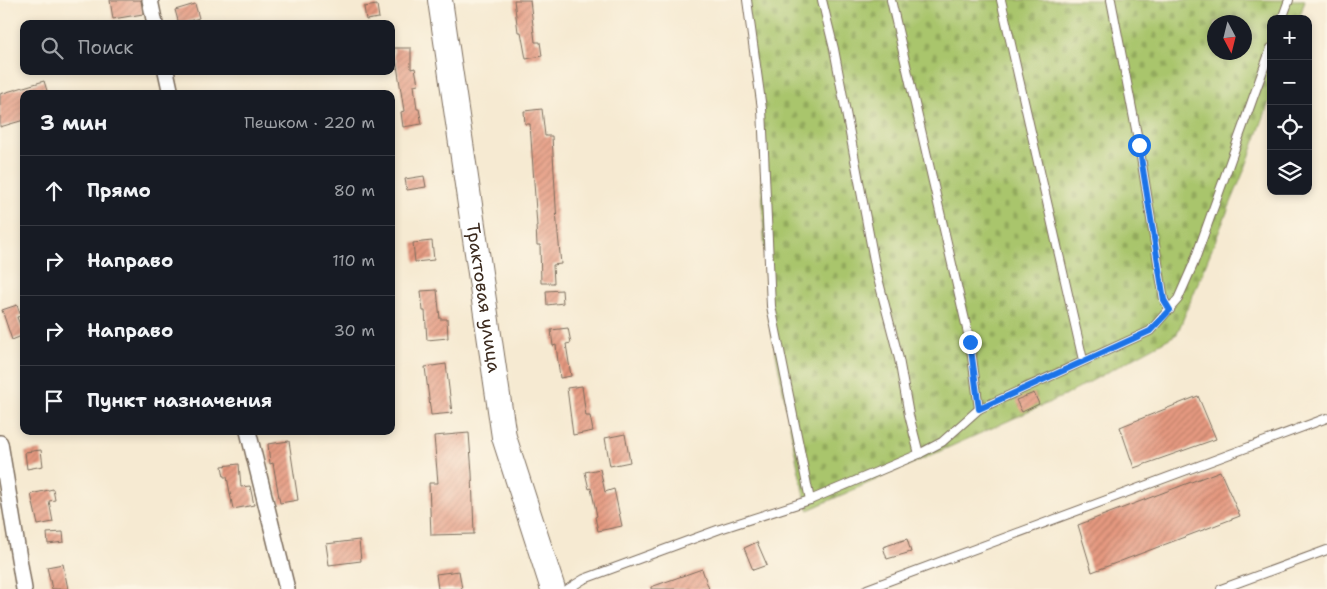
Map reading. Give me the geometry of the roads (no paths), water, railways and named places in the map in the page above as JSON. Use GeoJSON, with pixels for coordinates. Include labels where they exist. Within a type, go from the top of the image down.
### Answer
{"type":"FeatureCollection","features":[{"type":"Feature","properties":{"kind":"main road","name":"Трактовая улица"},"geometry":{"type":"LineString","coordinates":[[440,0],[504,437],[554,589]]}},
{"type":"Feature","properties":{"kind":"street"},"geometry":{"type":"LineString","coordinates":[[150,0],[154,20]]}},
{"type":"Feature","properties":{"kind":"street"},"geometry":{"type":"LineString","coordinates":[[167,75],[170,90]]}},
{"type":"Feature","properties":{"kind":"street"},"geometry":{"type":"LineString","coordinates":[[249,435],[287,589]]}},
{"type":"Feature","properties":{"kind":"street"},"geometry":{"type":"LineString","coordinates":[[0,442],[24,589]]}},
{"type":"Feature","properties":{"kind":"lane"},"geometry":{"type":"LineString","coordinates":[[747,0],[762,109],[771,306],[810,500]]}},
{"type":"Feature","properties":{"kind":"lane"},"geometry":{"type":"LineString","coordinates":[[822,0],[834,49],[876,271],[899,360],[909,415],[919,454]]}},
{"type":"Feature","properties":{"kind":"lane"},"geometry":{"type":"LineString","coordinates":[[891,0],[970,342],[979,409]]}},
{"type":"Feature","properties":{"kind":"lane"},"geometry":{"type":"LineString","coordinates":[[1001,0],[1083,360]]}},
{"type":"Feature","properties":{"kind":"lane"},"geometry":{"type":"LineString","coordinates":[[1111,0],[1139,145],[1164,300],[1170,310]]}},
{"type":"Feature","properties":{"kind":"lane"},"geometry":{"type":"LineString","coordinates":[[1283,15],[1289,0]]}},
{"type":"Feature","properties":{"kind":"lane"},"geometry":{"type":"LineString","coordinates":[[568,589],[584,579],[611,569],[720,529],[810,500],[919,454],[942,442],[979,409],[1150,331],[1178,299],[1193,265],[1267,59]]}},
{"type":"Feature","properties":{"kind":"lane"},"geometry":{"type":"LineString","coordinates":[[867,589],[1327,418]]}},
{"type":"Feature","properties":{"kind":"lane"},"geometry":{"type":"LineString","coordinates":[[1221,589],[1327,550]]}}]}
